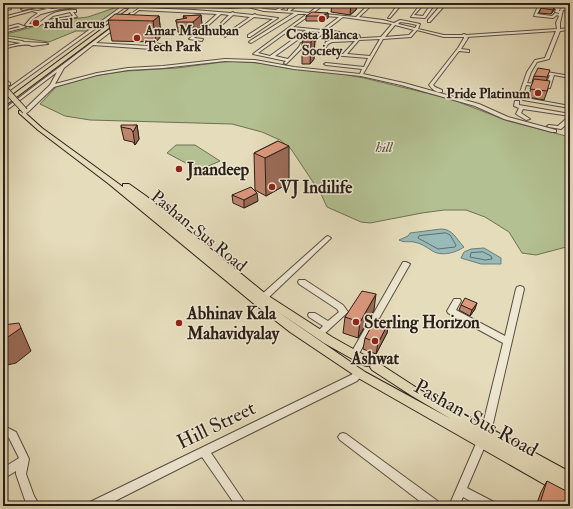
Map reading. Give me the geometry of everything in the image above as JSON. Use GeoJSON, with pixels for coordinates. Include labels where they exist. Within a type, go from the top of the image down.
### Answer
{"type":"FeatureCollection","features":[{"type":"Feature","properties":{"kind":"highway"},"geometry":{"type":"LineString","coordinates":[[3,99],[40,68],[135,3]]}},
{"type":"Feature","properties":{"kind":"highway"},"geometry":{"type":"LineString","coordinates":[[3,105],[63,65],[127,9],[141,6]]}},
{"type":"Feature","properties":{"kind":"main road"},"geometry":{"type":"LineString","coordinates":[[5,86],[26,110]]}},
{"type":"Feature","properties":{"kind":"main road"},"geometry":{"type":"LineString","coordinates":[[3,93],[26,110]]}},
{"type":"Feature","properties":{"kind":"main road","name":"Pashan-Sus Road"},"geometry":{"type":"LineString","coordinates":[[26,110],[40,129],[141,198],[264,297],[319,334],[371,364],[570,492]]}},
{"type":"Feature","properties":{"kind":"main road","name":"Pashan-Sus Road"},"geometry":{"type":"LineString","coordinates":[[141,198],[257,301],[359,376],[570,479]]}},
{"type":"Feature","properties":{"kind":"main road"},"geometry":{"type":"LineString","coordinates":[[359,376],[359,364],[371,364]]}},
{"type":"Feature","properties":{"kind":"street"},"geometry":{"type":"LineString","coordinates":[[87,3],[127,9],[141,6],[206,5],[232,7],[248,5],[278,10],[312,12],[376,20],[444,36],[570,28]]}},
{"type":"Feature","properties":{"kind":"street"},"geometry":{"type":"LineString","coordinates":[[127,9],[129,3]]}},
{"type":"Feature","properties":{"kind":"street"},"geometry":{"type":"LineString","coordinates":[[255,3],[268,3]]}},
{"type":"Feature","properties":{"kind":"street"},"geometry":{"type":"LineString","coordinates":[[278,10],[289,4],[286,3]]}},
{"type":"Feature","properties":{"kind":"street"},"geometry":{"type":"LineString","coordinates":[[289,10],[301,3],[312,3]]}},
{"type":"Feature","properties":{"kind":"street"},"geometry":{"type":"LineString","coordinates":[[289,60],[255,54],[324,3]]}},
{"type":"Feature","properties":{"kind":"street"},"geometry":{"type":"LineString","coordinates":[[354,17],[368,3]]}},
{"type":"Feature","properties":{"kind":"street"},"geometry":{"type":"LineString","coordinates":[[312,12],[354,17],[372,3]]}},
{"type":"Feature","properties":{"kind":"street"},"geometry":{"type":"LineString","coordinates":[[390,17],[401,3]]}},
{"type":"Feature","properties":{"kind":"street"},"geometry":{"type":"LineString","coordinates":[[429,3],[433,4],[428,12],[423,17],[412,16],[422,4],[431,7]]}},
{"type":"Feature","properties":{"kind":"street"},"geometry":{"type":"LineString","coordinates":[[429,21],[445,3]]}},
{"type":"Feature","properties":{"kind":"street"},"geometry":{"type":"LineString","coordinates":[[518,3],[561,11],[570,10]]}},
{"type":"Feature","properties":{"kind":"street"},"geometry":{"type":"LineString","coordinates":[[564,3],[558,23],[559,29],[547,59],[536,61],[529,72],[521,95],[522,97],[568,106]]}},
{"type":"Feature","properties":{"kind":"street"},"geometry":{"type":"LineString","coordinates":[[62,4],[61,6],[52,8],[40,5],[43,5],[62,4]]}},
{"type":"Feature","properties":{"kind":"street"},"geometry":{"type":"LineString","coordinates":[[95,6],[69,7],[44,12],[28,20],[27,25],[39,25],[57,14],[91,9],[101,4]]}},
{"type":"Feature","properties":{"kind":"street"},"geometry":{"type":"LineString","coordinates":[[3,112],[141,6],[206,5]]}},
{"type":"Feature","properties":{"kind":"street"},"geometry":{"type":"LineString","coordinates":[[248,5],[264,10],[300,11]]}},
{"type":"Feature","properties":{"kind":"street"},"geometry":{"type":"LineString","coordinates":[[3,18],[45,7],[37,6],[23,9]]}},
{"type":"Feature","properties":{"kind":"street"},"geometry":{"type":"LineString","coordinates":[[141,6],[276,18],[249,36]]}},
{"type":"Feature","properties":{"kind":"street"},"geometry":{"type":"LineString","coordinates":[[192,10],[196,6]]}},
{"type":"Feature","properties":{"kind":"street"},"geometry":{"type":"LineString","coordinates":[[540,6],[558,8],[557,12],[561,11],[553,17],[535,15],[540,6]]}},
{"type":"Feature","properties":{"kind":"street"},"geometry":{"type":"LineString","coordinates":[[416,10],[428,12]]}},
{"type":"Feature","properties":{"kind":"street"},"geometry":{"type":"LineString","coordinates":[[46,21],[75,17],[71,11]]}},
{"type":"Feature","properties":{"kind":"street"},"geometry":{"type":"LineString","coordinates":[[198,15],[202,11]]}},
{"type":"Feature","properties":{"kind":"street"},"geometry":{"type":"LineString","coordinates":[[251,42],[300,11]]}},
{"type":"Feature","properties":{"kind":"street"},"geometry":{"type":"LineString","coordinates":[[12,12],[19,14]]}},
{"type":"Feature","properties":{"kind":"street"},"geometry":{"type":"LineString","coordinates":[[202,40],[191,39],[210,20],[217,17],[218,12]]}},
{"type":"Feature","properties":{"kind":"street"},"geometry":{"type":"LineString","coordinates":[[223,24],[233,13]]}},
{"type":"Feature","properties":{"kind":"street"},"geometry":{"type":"LineString","coordinates":[[226,36],[255,15]]}},
{"type":"Feature","properties":{"kind":"street"},"geometry":{"type":"LineString","coordinates":[[281,45],[312,42],[342,16]]}},
{"type":"Feature","properties":{"kind":"street"},"geometry":{"type":"LineString","coordinates":[[123,20],[130,21]]}},
{"type":"Feature","properties":{"kind":"street"},"geometry":{"type":"LineString","coordinates":[[410,36],[422,21]]}},
{"type":"Feature","properties":{"kind":"street"},"geometry":{"type":"LineString","coordinates":[[360,75],[382,37],[394,24],[398,22],[419,25]]}},
{"type":"Feature","properties":{"kind":"street"},"geometry":{"type":"LineString","coordinates":[[3,29],[18,26],[24,28],[3,32]]}},
{"type":"Feature","properties":{"kind":"street"},"geometry":{"type":"LineString","coordinates":[[290,28],[373,38]]}},
{"type":"Feature","properties":{"kind":"street"},"geometry":{"type":"LineString","coordinates":[[271,57],[308,30]]}},
{"type":"Feature","properties":{"kind":"street"},"geometry":{"type":"LineString","coordinates":[[416,30],[442,35],[465,35]]}},
{"type":"Feature","properties":{"kind":"street"},"geometry":{"type":"LineString","coordinates":[[327,40],[335,33]]}},
{"type":"Feature","properties":{"kind":"street"},"geometry":{"type":"LineString","coordinates":[[420,36],[431,34]]}},
{"type":"Feature","properties":{"kind":"street"},"geometry":{"type":"LineString","coordinates":[[444,95],[447,94],[433,88],[431,85],[459,50],[465,35]]}},
{"type":"Feature","properties":{"kind":"street"},"geometry":{"type":"LineString","coordinates":[[370,57],[321,53],[328,42],[382,37],[415,36]]}},
{"type":"Feature","properties":{"kind":"street"},"geometry":{"type":"LineString","coordinates":[[3,39],[26,43],[46,44]]}},
{"type":"Feature","properties":{"kind":"street"},"geometry":{"type":"LineString","coordinates":[[344,55],[358,39]]}},
{"type":"Feature","properties":{"kind":"street"},"geometry":{"type":"LineString","coordinates":[[119,46],[126,42],[143,43]]}},
{"type":"Feature","properties":{"kind":"street"},"geometry":{"type":"LineString","coordinates":[[3,48],[26,43]]}},
{"type":"Feature","properties":{"kind":"street"},"geometry":{"type":"LineString","coordinates":[[17,50],[35,44]]}},
{"type":"Feature","properties":{"kind":"street"},"geometry":{"type":"LineString","coordinates":[[92,44],[166,49],[169,47],[154,44]]}},
{"type":"Feature","properties":{"kind":"street"},"geometry":{"type":"LineString","coordinates":[[284,66],[302,44]]}},
{"type":"Feature","properties":{"kind":"street"},"geometry":{"type":"LineString","coordinates":[[266,45],[273,45]]}},
{"type":"Feature","properties":{"kind":"street"},"geometry":{"type":"LineString","coordinates":[[459,50],[468,51]]}},
{"type":"Feature","properties":{"kind":"street"},"geometry":{"type":"LineString","coordinates":[[322,70],[331,54]]}},
{"type":"Feature","properties":{"kind":"street"},"geometry":{"type":"LineString","coordinates":[[145,68],[233,59],[360,75],[444,95],[477,105],[506,118],[513,118],[554,131]]}},
{"type":"Feature","properties":{"kind":"street"},"geometry":{"type":"LineString","coordinates":[[52,86],[97,74],[128,69],[240,60],[255,61],[294,68],[360,75]]}},
{"type":"Feature","properties":{"kind":"street"},"geometry":{"type":"LineString","coordinates":[[326,64],[365,68]]}},
{"type":"Feature","properties":{"kind":"street"},"geometry":{"type":"LineString","coordinates":[[26,110],[52,86],[63,65]]}},
{"type":"Feature","properties":{"kind":"street"},"geometry":{"type":"LineString","coordinates":[[3,80],[5,86],[20,76],[40,68]]}},
{"type":"Feature","properties":{"kind":"street"},"geometry":{"type":"LineString","coordinates":[[3,93],[40,68]]}},
{"type":"Feature","properties":{"kind":"street"},"geometry":{"type":"LineString","coordinates":[[531,70],[570,78]]}},
{"type":"Feature","properties":{"kind":"street"},"geometry":{"type":"LineString","coordinates":[[525,84],[548,87],[552,74]]}},
{"type":"Feature","properties":{"kind":"street"},"geometry":{"type":"LineString","coordinates":[[544,102],[548,88]]}},
{"type":"Feature","properties":{"kind":"street"},"geometry":{"type":"LineString","coordinates":[[513,113],[516,104],[522,107],[570,117]]}},
{"type":"Feature","properties":{"kind":"street"},"geometry":{"type":"LineString","coordinates":[[522,107],[518,114],[519,115],[555,128],[559,128],[570,117]]}},
{"type":"Feature","properties":{"kind":"street"},"geometry":{"type":"LineString","coordinates":[[264,297],[328,238]]}},
{"type":"Feature","properties":{"kind":"street"},"geometry":{"type":"LineString","coordinates":[[354,355],[406,264]]}},
{"type":"Feature","properties":{"kind":"street"},"geometry":{"type":"LineString","coordinates":[[302,282],[343,309],[344,312],[319,334]]}},
{"type":"Feature","properties":{"kind":"street"},"geometry":{"type":"LineString","coordinates":[[454,506],[484,437],[520,289]]}},
{"type":"Feature","properties":{"kind":"street"},"geometry":{"type":"LineString","coordinates":[[456,301],[451,311],[507,341]]}},
{"type":"Feature","properties":{"kind":"street"},"geometry":{"type":"LineString","coordinates":[[312,315],[329,326]]}},
{"type":"Feature","properties":{"kind":"street","name":"Hill Street"},"geometry":{"type":"LineString","coordinates":[[94,506],[359,376]]}},
{"type":"Feature","properties":{"kind":"street"},"geometry":{"type":"LineString","coordinates":[[3,434],[8,432],[13,435],[23,461],[20,474],[30,499],[35,506]]}},
{"type":"Feature","properties":{"kind":"street"},"geometry":{"type":"LineString","coordinates":[[343,437],[435,506]]}},
{"type":"Feature","properties":{"kind":"street"},"geometry":{"type":"LineString","coordinates":[[204,451],[242,506]]}},
{"type":"Feature","properties":{"kind":"street"},"geometry":{"type":"LineString","coordinates":[[3,474],[23,461]]}},
{"type":"Feature","properties":{"kind":"street"},"geometry":{"type":"LineString","coordinates":[[461,490],[490,506]]}},
{"type":"Feature","properties":{"kind":"green space"},"geometry":{"type":"Polygon","coordinates":[[[117,7],[121,8],[87,31],[76,31],[49,42],[3,35],[54,21],[88,17],[117,7]]]}},
{"type":"Feature","properties":{"kind":"green space","name":"hill"},"geometry":{"type":"Polygon","coordinates":[[[230,61],[259,63],[364,78],[451,99],[508,121],[570,137],[570,246],[536,255],[522,253],[509,232],[485,217],[466,210],[444,210],[370,223],[361,222],[327,207],[321,194],[291,149],[280,140],[262,132],[232,124],[90,120],[65,116],[40,104],[57,86],[92,76],[126,71],[177,68],[230,61]]]}},
{"type":"Feature","properties":{"kind":"green space"},"geometry":{"type":"Polygon","coordinates":[[[176,145],[195,145],[220,161],[199,170],[167,153],[176,145]]]}},
{"type":"Feature","properties":{"kind":"water"},"geometry":{"type":"Polygon","coordinates":[[[441,229],[449,231],[464,247],[457,251],[443,254],[435,252],[419,243],[399,240],[408,236],[410,233],[441,229]]]}},
{"type":"Feature","properties":{"kind":"water"},"geometry":{"type":"Polygon","coordinates":[[[484,248],[501,258],[501,264],[481,264],[461,258],[464,252],[471,249],[484,248]]]}},
{"type":"Feature","properties":{"kind":"building"},"geometry":{"type":"Polygon","coordinates":[[[543,4],[555,5],[553,10],[541,8],[543,4]]]}},
{"type":"Feature","properties":{"kind":"building"},"geometry":{"type":"Polygon","coordinates":[[[312,12],[328,13],[322,16],[306,16],[312,12]]]}},
{"type":"Feature","properties":{"kind":"building"},"geometry":{"type":"Polygon","coordinates":[[[115,14],[159,16],[153,21],[108,20],[115,14]]]}},
{"type":"Feature","properties":{"kind":"building"},"geometry":{"type":"Polygon","coordinates":[[[201,15],[193,22],[176,22],[176,20],[187,18],[183,16],[201,15]]]}},
{"type":"Feature","properties":{"kind":"building"},"geometry":{"type":"Polygon","coordinates":[[[306,37],[315,37],[311,42],[302,42],[306,37]]]}},
{"type":"Feature","properties":{"kind":"building"},"geometry":{"type":"Polygon","coordinates":[[[538,68],[550,70],[547,77],[534,76],[538,68]]]}},
{"type":"Feature","properties":{"kind":"building"},"geometry":{"type":"Polygon","coordinates":[[[534,79],[550,81],[547,91],[530,89],[534,79]]]}},
{"type":"Feature","properties":{"kind":"building"},"geometry":{"type":"Polygon","coordinates":[[[121,125],[137,125],[133,132],[131,129],[121,127],[121,125]]]}},
{"type":"Feature","properties":{"kind":"building"},"geometry":{"type":"Polygon","coordinates":[[[278,141],[289,146],[265,158],[254,153],[278,141]]]}},
{"type":"Feature","properties":{"kind":"building"},"geometry":{"type":"Polygon","coordinates":[[[251,187],[257,193],[244,200],[232,195],[251,187]]]}},
{"type":"Feature","properties":{"kind":"building"},"geometry":{"type":"Polygon","coordinates":[[[362,291],[376,294],[360,322],[345,317],[362,291]]]}},
{"type":"Feature","properties":{"kind":"building"},"geometry":{"type":"Polygon","coordinates":[[[465,298],[477,303],[472,310],[461,305],[465,298]]]}},
{"type":"Feature","properties":{"kind":"building"},"geometry":{"type":"Polygon","coordinates":[[[376,318],[389,322],[378,343],[365,338],[376,318]]]}},
{"type":"Feature","properties":{"kind":"building"},"geometry":{"type":"Polygon","coordinates":[[[19,323],[21,328],[3,339],[3,325],[19,323]]]}},
{"type":"Feature","properties":{"kind":"building"},"geometry":{"type":"Polygon","coordinates":[[[547,481],[570,493],[570,506],[539,506],[547,481]]]}},
{"type":"Feature","properties":{"kind":"place","name":"Costa Blanca Society"},"geometry":{"type":"Point","coordinates":[322,19]}},
{"type":"Feature","properties":{"kind":"place","name":"rahul arcus"},"geometry":{"type":"Point","coordinates":[36,23]}},
{"type":"Feature","properties":{"kind":"place","name":"Amar Madhuban Tech Park"},"geometry":{"type":"Point","coordinates":[137,38]}},
{"type":"Feature","properties":{"kind":"place","name":"Pride Platinum"},"geometry":{"type":"Point","coordinates":[538,93]}},
{"type":"Feature","properties":{"kind":"place","name":"Jnandeep"},"geometry":{"type":"Point","coordinates":[179,169]}},
{"type":"Feature","properties":{"kind":"place","name":"VJ Indilife"},"geometry":{"type":"Point","coordinates":[272,187]}},
{"type":"Feature","properties":{"kind":"place","name":"Sterling Horizon"},"geometry":{"type":"Point","coordinates":[356,322]}},
{"type":"Feature","properties":{"kind":"place","name":"Abhinav Kala Mahavidyalay"},"geometry":{"type":"Point","coordinates":[179,323]}},
{"type":"Feature","properties":{"kind":"place","name":"Ashwat"},"geometry":{"type":"Point","coordinates":[375,341]}}]}
